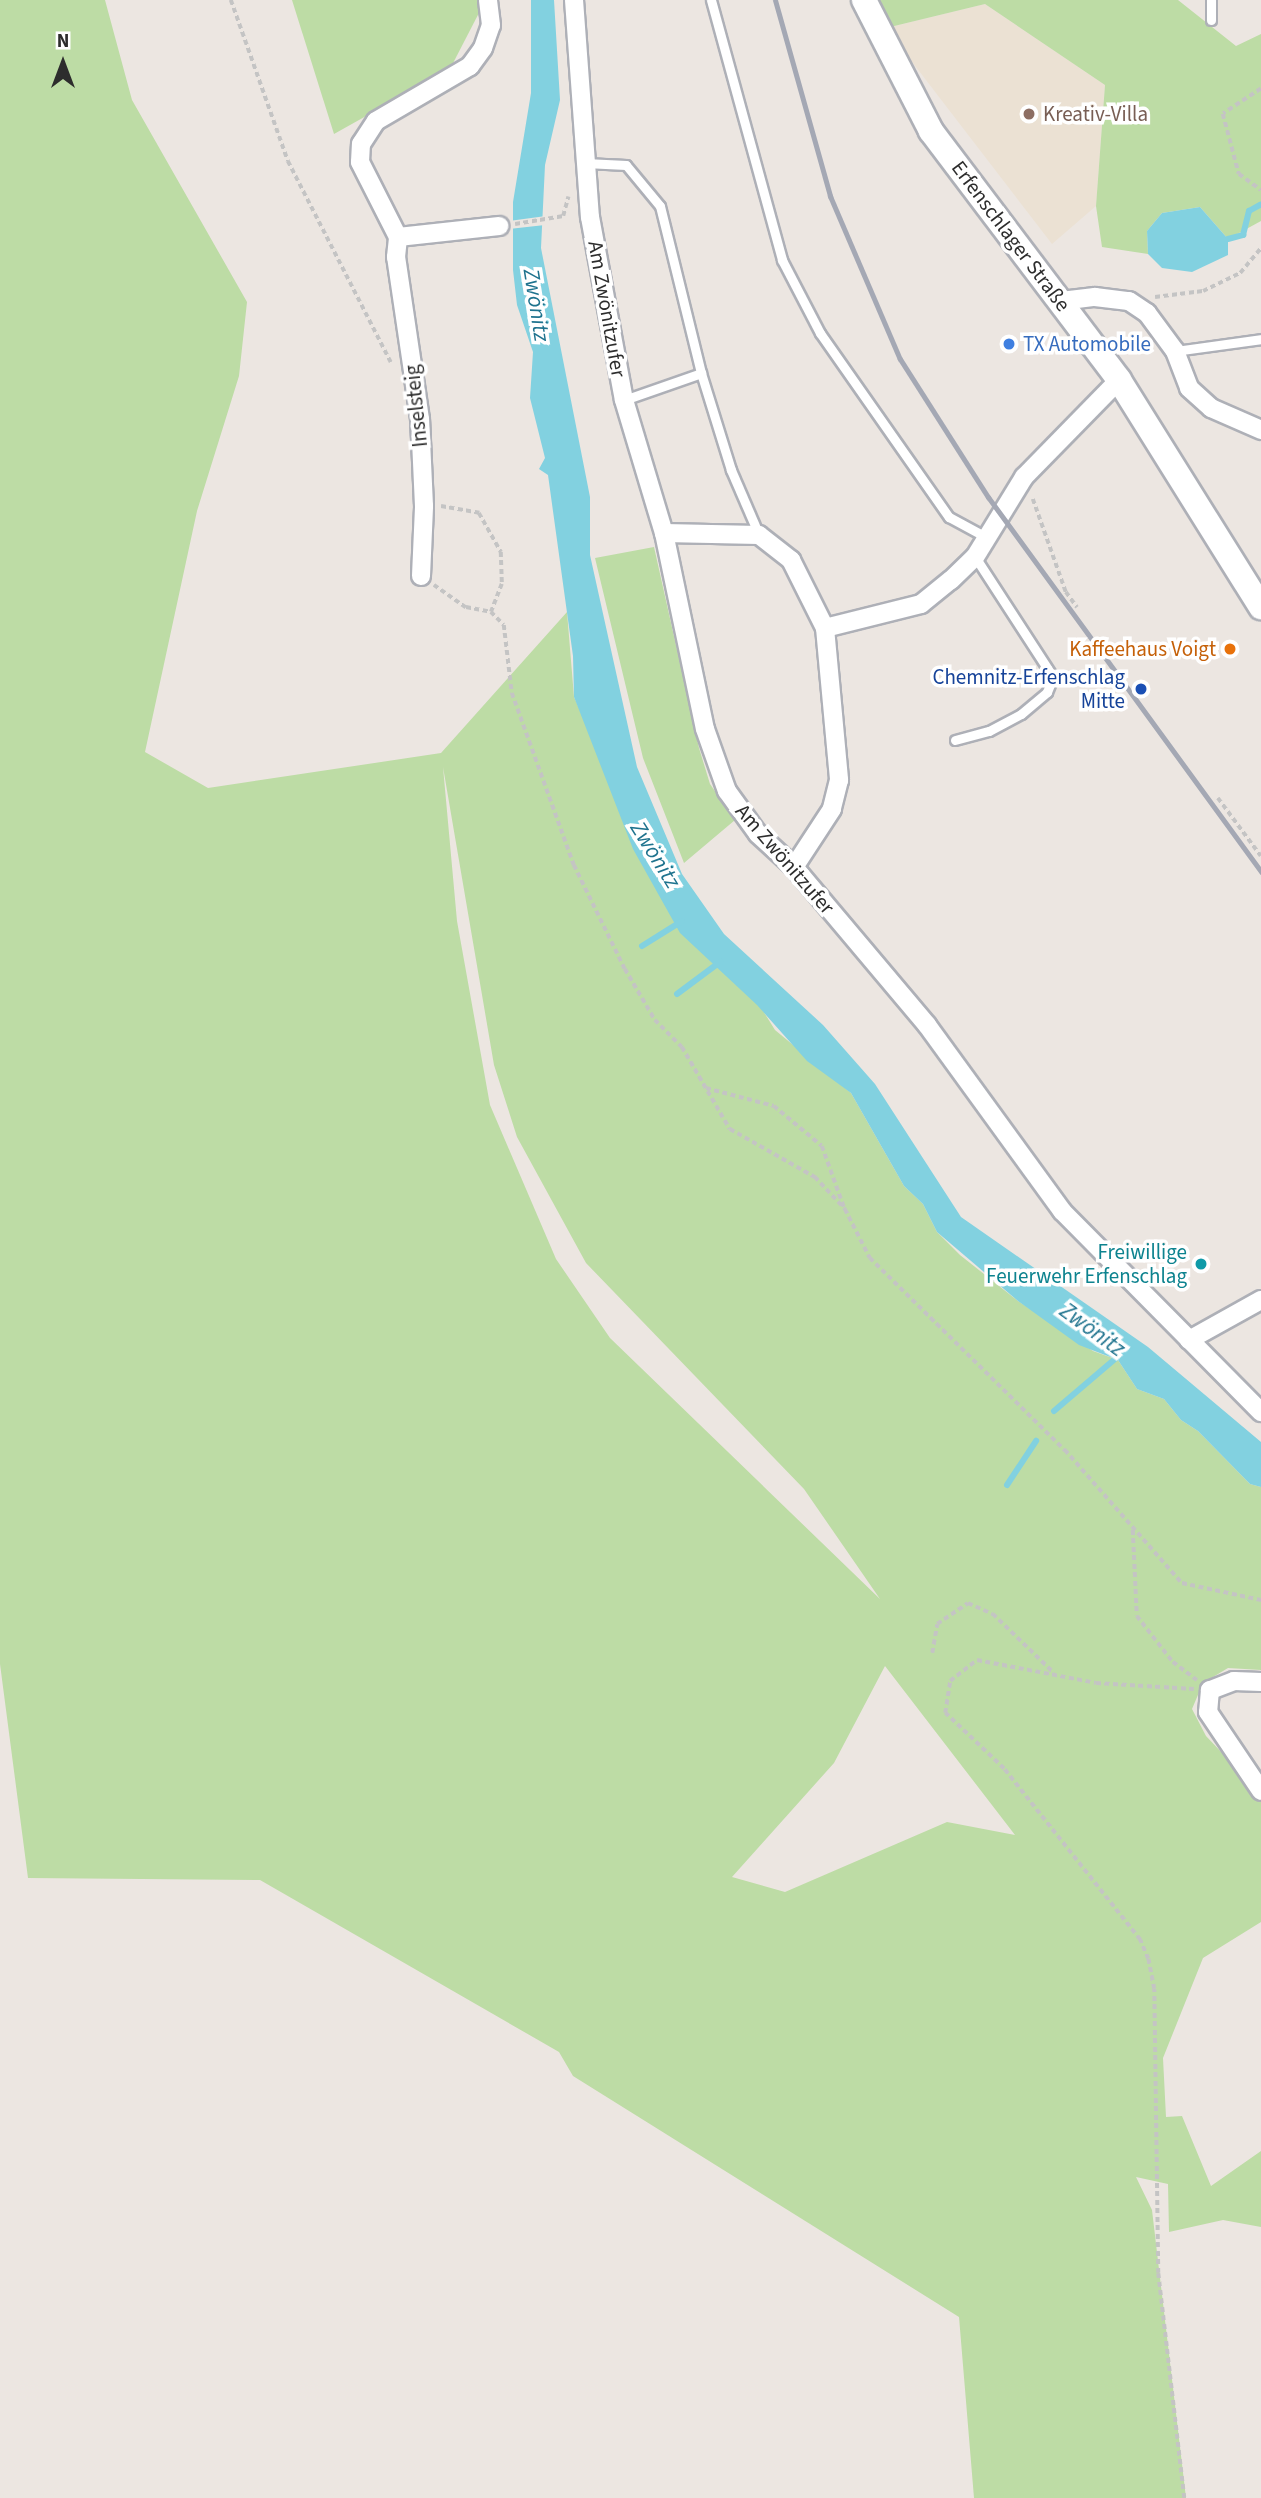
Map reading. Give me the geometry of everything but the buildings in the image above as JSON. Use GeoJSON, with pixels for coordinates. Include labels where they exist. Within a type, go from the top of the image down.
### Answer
{"type":"FeatureCollection","features":[{"type":"Feature","properties":{"kind":"main road","name":"Erfenschlager Straße"},"geometry":{"type":"LineString","coordinates":[[863,0],[931,131],[1119,380],[1261,607]]}},
{"type":"Feature","properties":{"kind":"street","name":"Inselsteig"},"geometry":{"type":"LineString","coordinates":[[421,576],[424,506],[419,419],[396,257],[398,237],[360,162],[361,144],[376,121],[470,66],[483,48],[491,25],[488,0]]}},
{"type":"Feature","properties":{"kind":"street","name":"Am Zwönitzufer"},"geometry":{"type":"LineString","coordinates":[[574,0],[590,217],[624,400],[664,533],[705,729],[727,791],[758,834],[794,867],[927,1025],[1062,1211],[1261,1412]]}},
{"type":"Feature","properties":{"kind":"street"},"geometry":{"type":"LineString","coordinates":[[398,237],[499,226]]}},
{"type":"Feature","properties":{"kind":"street"},"geometry":{"type":"LineString","coordinates":[[1061,301],[1095,297],[1129,301],[1147,313],[1175,351],[1189,388],[1211,408],[1261,430]]}},
{"type":"Feature","properties":{"kind":"street"},"geometry":{"type":"LineString","coordinates":[[825,628],[921,604],[975,557],[1024,477],[1119,380]]}},
{"type":"Feature","properties":{"kind":"street"},"geometry":{"type":"LineString","coordinates":[[664,533],[759,535],[791,560],[825,628],[839,780],[832,809],[794,867]]}},
{"type":"Feature","properties":{"kind":"street"},"geometry":{"type":"LineString","coordinates":[[1189,1340],[1261,1300]]}},
{"type":"Feature","properties":{"kind":"street"},"geometry":{"type":"LineString","coordinates":[[1261,1682],[1234,1681],[1210,1690],[1208,1712],[1261,1791]]}},
{"type":"Feature","properties":{"kind":"lane"},"geometry":{"type":"LineString","coordinates":[[711,0],[782,260],[841,368],[949,517],[986,537]]}},
{"type":"Feature","properties":{"kind":"lane"},"geometry":{"type":"LineString","coordinates":[[1211,0],[1211,20]]}},
{"type":"Feature","properties":{"kind":"lane"},"geometry":{"type":"LineString","coordinates":[[585,163],[626,165],[660,206],[701,373],[731,470],[759,535]]}},
{"type":"Feature","properties":{"kind":"lane"},"geometry":{"type":"LineString","coordinates":[[1175,351],[1261,339]]}},
{"type":"Feature","properties":{"kind":"lane"},"geometry":{"type":"LineString","coordinates":[[624,400],[701,373]]}},
{"type":"Feature","properties":{"kind":"lane"},"geometry":{"type":"LineString","coordinates":[[955,740],[989,731],[1021,714],[1046,692],[1053,677],[975,557]]}},
{"type":"Feature","properties":{"kind":"path"},"geometry":{"type":"LineString","coordinates":[[231,0],[288,160],[393,368]]}},
{"type":"Feature","properties":{"kind":"path"},"geometry":{"type":"LineString","coordinates":[[1261,89],[1223,114],[1239,174],[1261,190]]}},
{"type":"Feature","properties":{"kind":"path"},"geometry":{"type":"LineString","coordinates":[[499,226],[549,220]]}},
{"type":"Feature","properties":{"kind":"path"},"geometry":{"type":"LineString","coordinates":[[1129,301],[1203,291],[1240,273],[1261,248]]}},
{"type":"Feature","properties":{"kind":"path"},"geometry":{"type":"LineString","coordinates":[[1024,477],[1066,592],[1077,607]]}},
{"type":"Feature","properties":{"kind":"path"},"geometry":{"type":"LineString","coordinates":[[424,506],[479,513],[501,552],[502,584],[491,612]]}},
{"type":"Feature","properties":{"kind":"path"},"geometry":{"type":"LineString","coordinates":[[421,576],[466,607],[491,612],[504,625],[512,693],[574,865],[631,979],[706,1088],[730,1129],[815,1177],[845,1209]]}},
{"type":"Feature","properties":{"kind":"path"},"geometry":{"type":"LineString","coordinates":[[1218,798],[1261,856]]}},
{"type":"Feature","properties":{"kind":"path"},"geometry":{"type":"LineString","coordinates":[[706,1088],[774,1106],[822,1146],[845,1209],[870,1258],[1065,1450],[1182,1583],[1261,1600]]}},
{"type":"Feature","properties":{"kind":"path"},"geometry":{"type":"LineString","coordinates":[[1133,1528],[1137,1616],[1173,1662],[1210,1690]]}},
{"type":"Feature","properties":{"kind":"path"},"geometry":{"type":"LineString","coordinates":[[932,1653],[937,1624],[968,1602],[993,1614],[1055,1675]]}},
{"type":"Feature","properties":{"kind":"path"},"geometry":{"type":"LineString","coordinates":[[1184,2498],[1158,2273],[1154,1989],[1140,1940],[1004,1769],[945,1713],[950,1681],[977,1660],[1096,1683],[1210,1690]]}},
{"type":"Feature","properties":{"kind":"shaded area","name":"Kreativ-Villa"},"geometry":{"type":"Polygon","coordinates":[[[985,4],[1105,85],[1096,206],[1052,244],[886,28],[985,4]]]}},
{"type":"Feature","properties":{"kind":"green space"},"geometry":{"type":"Polygon","coordinates":[[[0,0],[105,0],[132,100],[247,302],[239,376],[197,511],[145,752],[208,788],[441,753],[567,612],[574,697],[589,731],[775,1030],[851,1093],[904,1186],[923,1204],[937,1232],[960,1255],[1018,1301],[1093,1351],[1118,1360],[1137,1389],[1164,1399],[1181,1420],[1198,1431],[1250,1484],[1261,1487],[1261,1670],[1228,1668],[1203,1683],[1192,1709],[1206,1736],[1261,1794],[1261,1922],[1203,1958],[1163,2058],[1166,2117],[1182,2116],[1211,2186],[1261,2151],[1261,2227],[1223,2220],[1169,2232],[1168,2184],[1136,2177],[1152,2210],[1186,2498],[974,2498],[959,2317],[573,2076],[559,2052],[260,1880],[28,1878],[0,1664],[0,0]],[[443,767],[457,921],[490,1105],[556,1259],[610,1338],[880,1599],[804,1489],[586,1263],[517,1137],[494,1065],[443,767]],[[885,1666],[834,1763],[732,1877],[785,1892],[947,1822],[1015,1835],[885,1666]]]}},
{"type":"Feature","properties":{"kind":"green space"},"geometry":{"type":"Polygon","coordinates":[[[292,0],[480,0],[481,9],[450,69],[334,134],[292,0]]]}},
{"type":"Feature","properties":{"kind":"green space"},"geometry":{"type":"Polygon","coordinates":[[[874,0],[1178,0],[1236,46],[1261,34],[1261,221],[1228,239],[1200,207],[1162,213],[1147,231],[1148,254],[1102,247],[1096,206],[1105,85],[985,4],[886,28],[874,0]]]}},
{"type":"Feature","properties":{"kind":"green space"},"geometry":{"type":"Polygon","coordinates":[[[654,547],[699,748],[710,784],[735,820],[684,863],[643,758],[595,558],[654,547]]]}},
{"type":"Feature","properties":{"kind":"water","name":"Zwönitz"},"geometry":{"type":"Polygon","coordinates":[[[531,0],[554,0],[560,100],[545,165],[541,248],[590,497],[590,555],[637,767],[682,874],[724,934],[823,1025],[875,1084],[961,1217],[1148,1347],[1261,1442],[1261,1487],[1250,1484],[1198,1431],[1181,1420],[1164,1399],[1137,1389],[1118,1360],[1079,1345],[1018,1301],[937,1232],[923,1204],[904,1186],[851,1093],[807,1061],[757,1005],[680,933],[633,849],[574,697],[573,656],[548,475],[539,469],[545,458],[530,398],[533,352],[517,305],[513,270],[513,202],[531,93],[531,0]]]}},
{"type":"Feature","properties":{"kind":"water"},"geometry":{"type":"Polygon","coordinates":[[[1200,207],[1228,239],[1228,255],[1192,272],[1162,268],[1148,254],[1147,231],[1162,213],[1200,207]]]}},
{"type":"Feature","properties":{"kind":"pier"},"geometry":{"type":"Polygon","coordinates":[[[546,216],[545,225],[509,229],[509,221],[546,216]]]}},
{"type":"Feature","properties":{"kind":"waterway"},"geometry":{"type":"LineString","coordinates":[[1228,239],[1243,235],[1249,211],[1260,205]]}},
{"type":"Feature","properties":{"kind":"waterway"},"geometry":{"type":"LineString","coordinates":[[642,946],[682,921]]}},
{"type":"Feature","properties":{"kind":"waterway"},"geometry":{"type":"LineString","coordinates":[[677,994],[720,962]]}},
{"type":"Feature","properties":{"kind":"waterway","name":"Zwönitz"},"geometry":{"type":"LineString","coordinates":[[1054,1411],[1122,1353]]}},
{"type":"Feature","properties":{"kind":"waterway"},"geometry":{"type":"LineString","coordinates":[[1007,1485],[1036,1441]]}},
{"type":"Feature","properties":{"kind":"railway"},"geometry":{"type":"LineString","coordinates":[[775,0],[830,196],[900,359],[988,497],[1261,872]]}},
{"type":"Feature","properties":{"kind":"place","name":"Kreativ-Villa"},"geometry":{"type":"Point","coordinates":[1029,114]}},
{"type":"Feature","properties":{"kind":"place","name":"TX Automobile"},"geometry":{"type":"Point","coordinates":[1009,344]}},
{"type":"Feature","properties":{"kind":"place","name":"Kaffeehaus Voigt"},"geometry":{"type":"Point","coordinates":[1230,649]}},
{"type":"Feature","properties":{"kind":"place","name":"Chemnitz-Erfenschlag Mitte"},"geometry":{"type":"Point","coordinates":[1141,689]}},
{"type":"Feature","properties":{"kind":"place","name":"Freiwillige Feuerwehr Erfenschlag"},"geometry":{"type":"Point","coordinates":[1201,1264]}}]}
